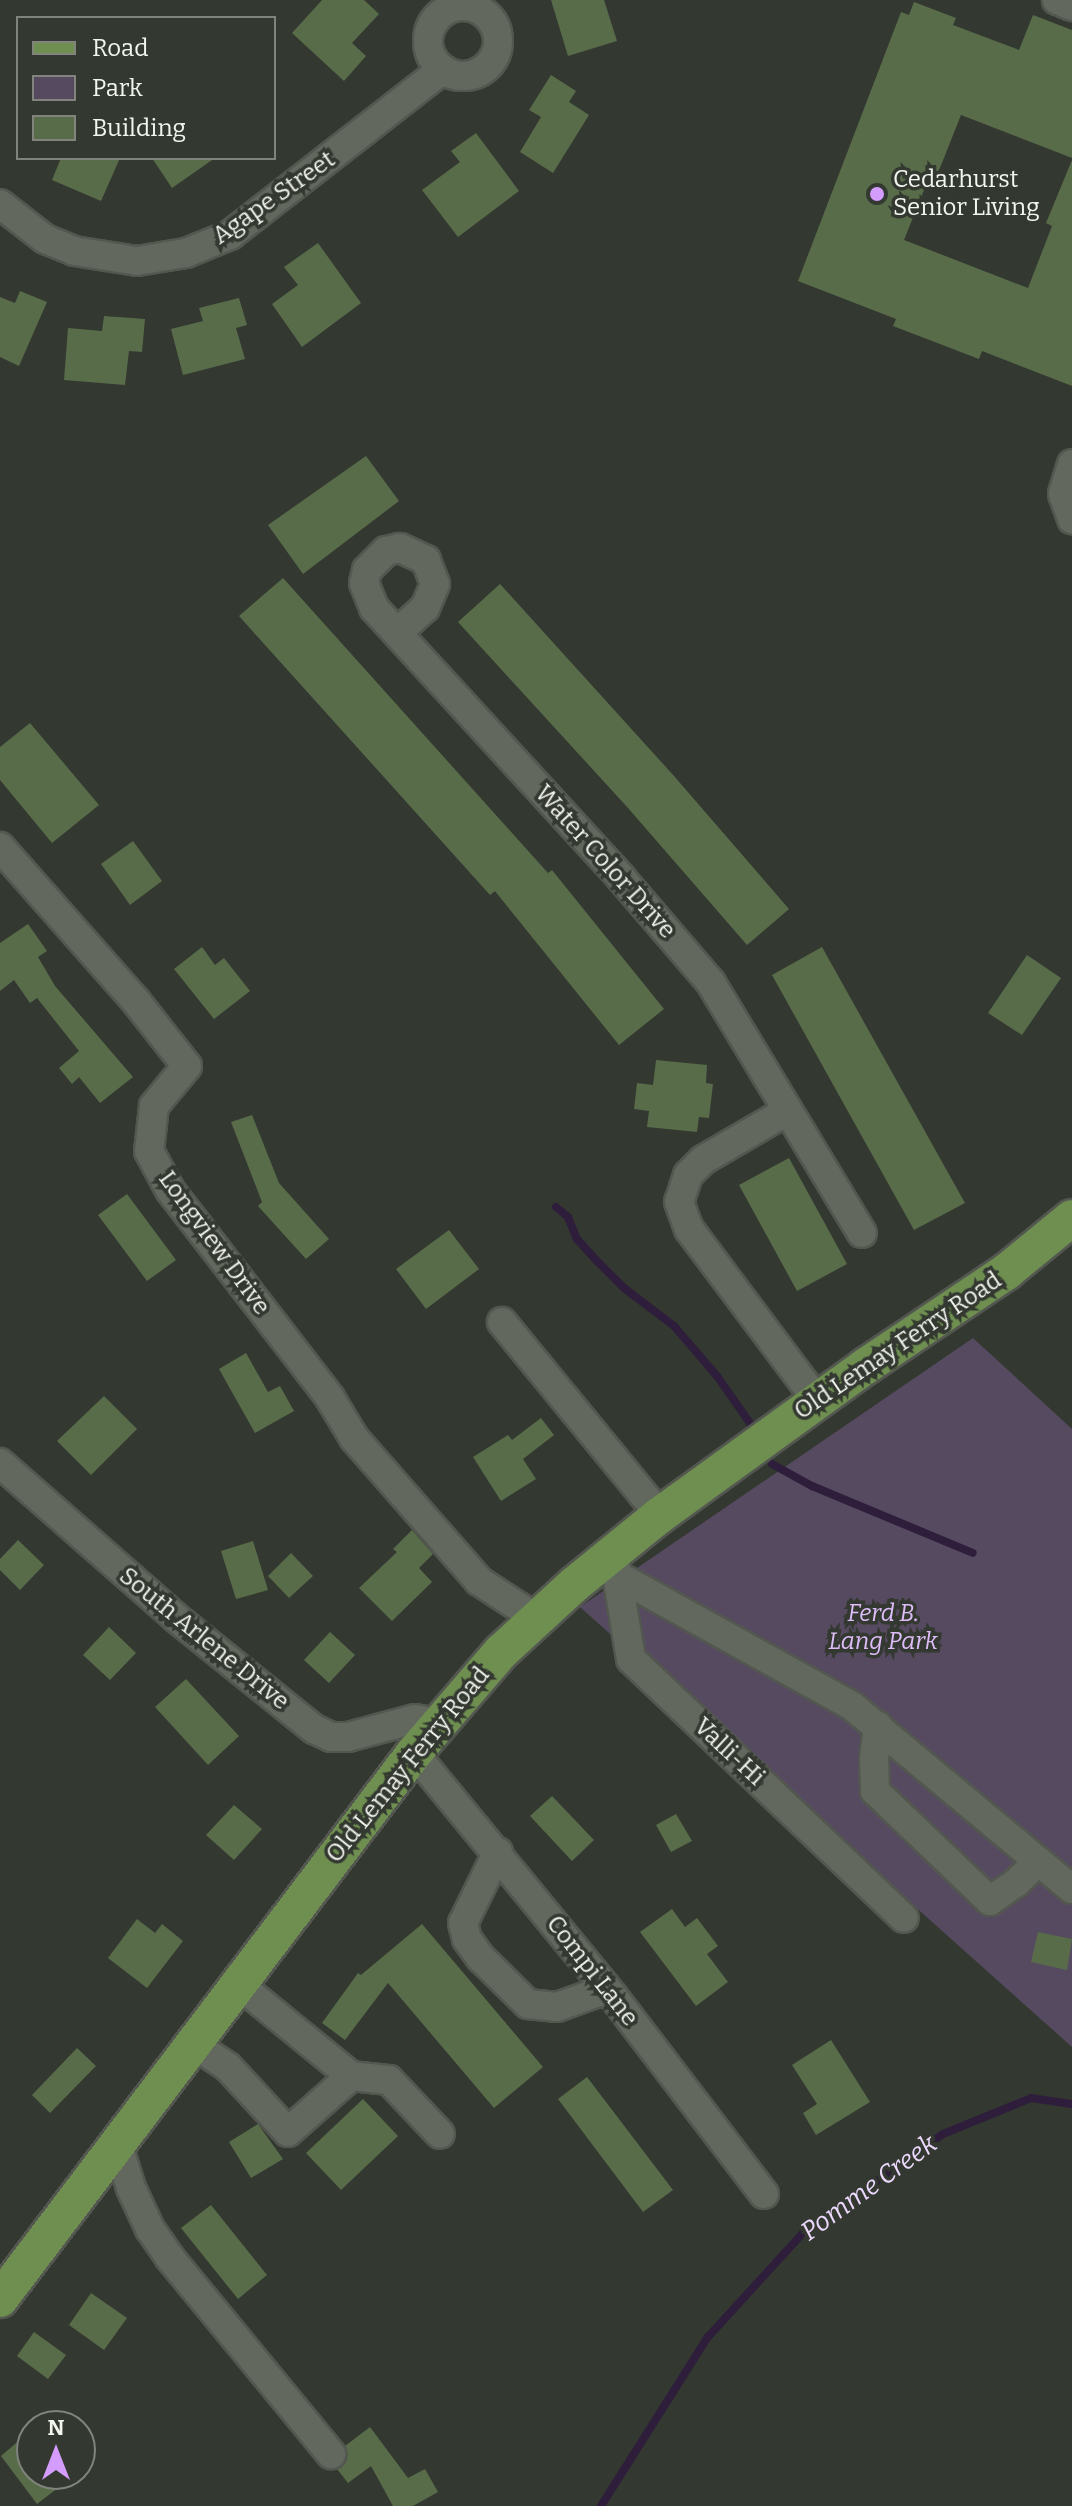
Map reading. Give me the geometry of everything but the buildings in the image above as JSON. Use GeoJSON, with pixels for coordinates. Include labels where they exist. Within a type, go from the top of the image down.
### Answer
{"type":"FeatureCollection","features":[{"type":"Feature","properties":{"kind":"main road","name":"Old Lemay Ferry Road"},"geometry":{"type":"LineString","coordinates":[[0,2299],[437,1723],[536,1618],[615,1564],[660,1515],[817,1400],[1006,1272],[1072,1218]]}},
{"type":"Feature","properties":{"kind":"street"},"geometry":{"type":"LineString","coordinates":[[1057,0],[1072,6]]}},
{"type":"Feature","properties":{"kind":"street","name":"Agape Street"},"geometry":{"type":"LineString","coordinates":[[0,204],[45,239],[74,251],[137,261],[186,253],[230,235],[442,70]]}},
{"type":"Feature","properties":{"kind":"street"},"geometry":{"type":"LineString","coordinates":[[1072,464],[1063,494],[1072,519]]}},
{"type":"Feature","properties":{"kind":"street","name":"Water Color Drive"},"geometry":{"type":"LineString","coordinates":[[398,632],[702,973],[862,1233]]}},
{"type":"Feature","properties":{"kind":"street","name":"Longview Drive"},"geometry":{"type":"LineString","coordinates":[[0,847],[135,1000],[187,1066],[154,1106],[149,1151],[170,1190],[330,1398],[354,1438],[479,1581],[536,1618]]}},
{"type":"Feature","properties":{"kind":"street"},"geometry":{"type":"LineString","coordinates":[[787,1111],[703,1160],[688,1175],[679,1202],[689,1229],[817,1400]]}},
{"type":"Feature","properties":{"kind":"street"},"geometry":{"type":"LineString","coordinates":[[502,1322],[660,1515]]}},
{"type":"Feature","properties":{"kind":"street","name":"South Arlene Drive"},"geometry":{"type":"LineString","coordinates":[[0,1463],[140,1588],[314,1729],[331,1737],[348,1737],[415,1719],[437,1723]]}},
{"type":"Feature","properties":{"kind":"street"},"geometry":{"type":"LineString","coordinates":[[615,1564],[852,1706],[1072,1889]]}},
{"type":"Feature","properties":{"kind":"street","name":"Valli-Hi"},"geometry":{"type":"LineString","coordinates":[[615,1564],[631,1659],[904,1918]]}},
{"type":"Feature","properties":{"kind":"street"},"geometry":{"type":"LineString","coordinates":[[878,1726],[875,1791],[990,1901],[1016,1883],[1038,1861]]}},
{"type":"Feature","properties":{"kind":"street","name":"Compi Lane"},"geometry":{"type":"LineString","coordinates":[[414,1753],[498,1852],[764,2194]]}},
{"type":"Feature","properties":{"kind":"street"},"geometry":{"type":"LineString","coordinates":[[498,1852],[463,1923],[467,1939],[481,1958],[528,2004],[557,2007],[596,1993],[604,1986]]}},
{"type":"Feature","properties":{"kind":"street"},"geometry":{"type":"LineString","coordinates":[[237,1983],[351,2076],[389,2080],[440,2134]]}},
{"type":"Feature","properties":{"kind":"street"},"geometry":{"type":"LineString","coordinates":[[192,2043],[228,2067],[288,2132],[351,2076]]}},
{"type":"Feature","properties":{"kind":"street"},"geometry":{"type":"LineString","coordinates":[[117,2142],[131,2188],[150,2229],[170,2258],[331,2454]]}},
{"type":"Feature","properties":{"kind":"green space","name":"Ferd B. Lang Park"},"geometry":{"type":"Polygon","coordinates":[[[973,1338],[1072,1429],[1072,2047],[580,1607],[973,1338]]]}},
{"type":"Feature","properties":{"kind":"waterway"},"geometry":{"type":"LineString","coordinates":[[556,1207],[568,1217],[577,1239],[598,1262],[624,1288],[674,1326],[717,1376],[752,1426]]}},
{"type":"Feature","properties":{"kind":"waterway"},"geometry":{"type":"LineString","coordinates":[[772,1464],[812,1486],[973,1553]]}},
{"type":"Feature","properties":{"kind":"waterway","name":"Pomme Creek"},"geometry":{"type":"LineString","coordinates":[[601,2506],[708,2337],[803,2233],[943,2134],[1031,2098],[1072,2104]]}},
{"type":"Feature","properties":{"kind":"place","name":"Cedarhurst Senior Living"},"geometry":{"type":"Point","coordinates":[877,194]}}]}
